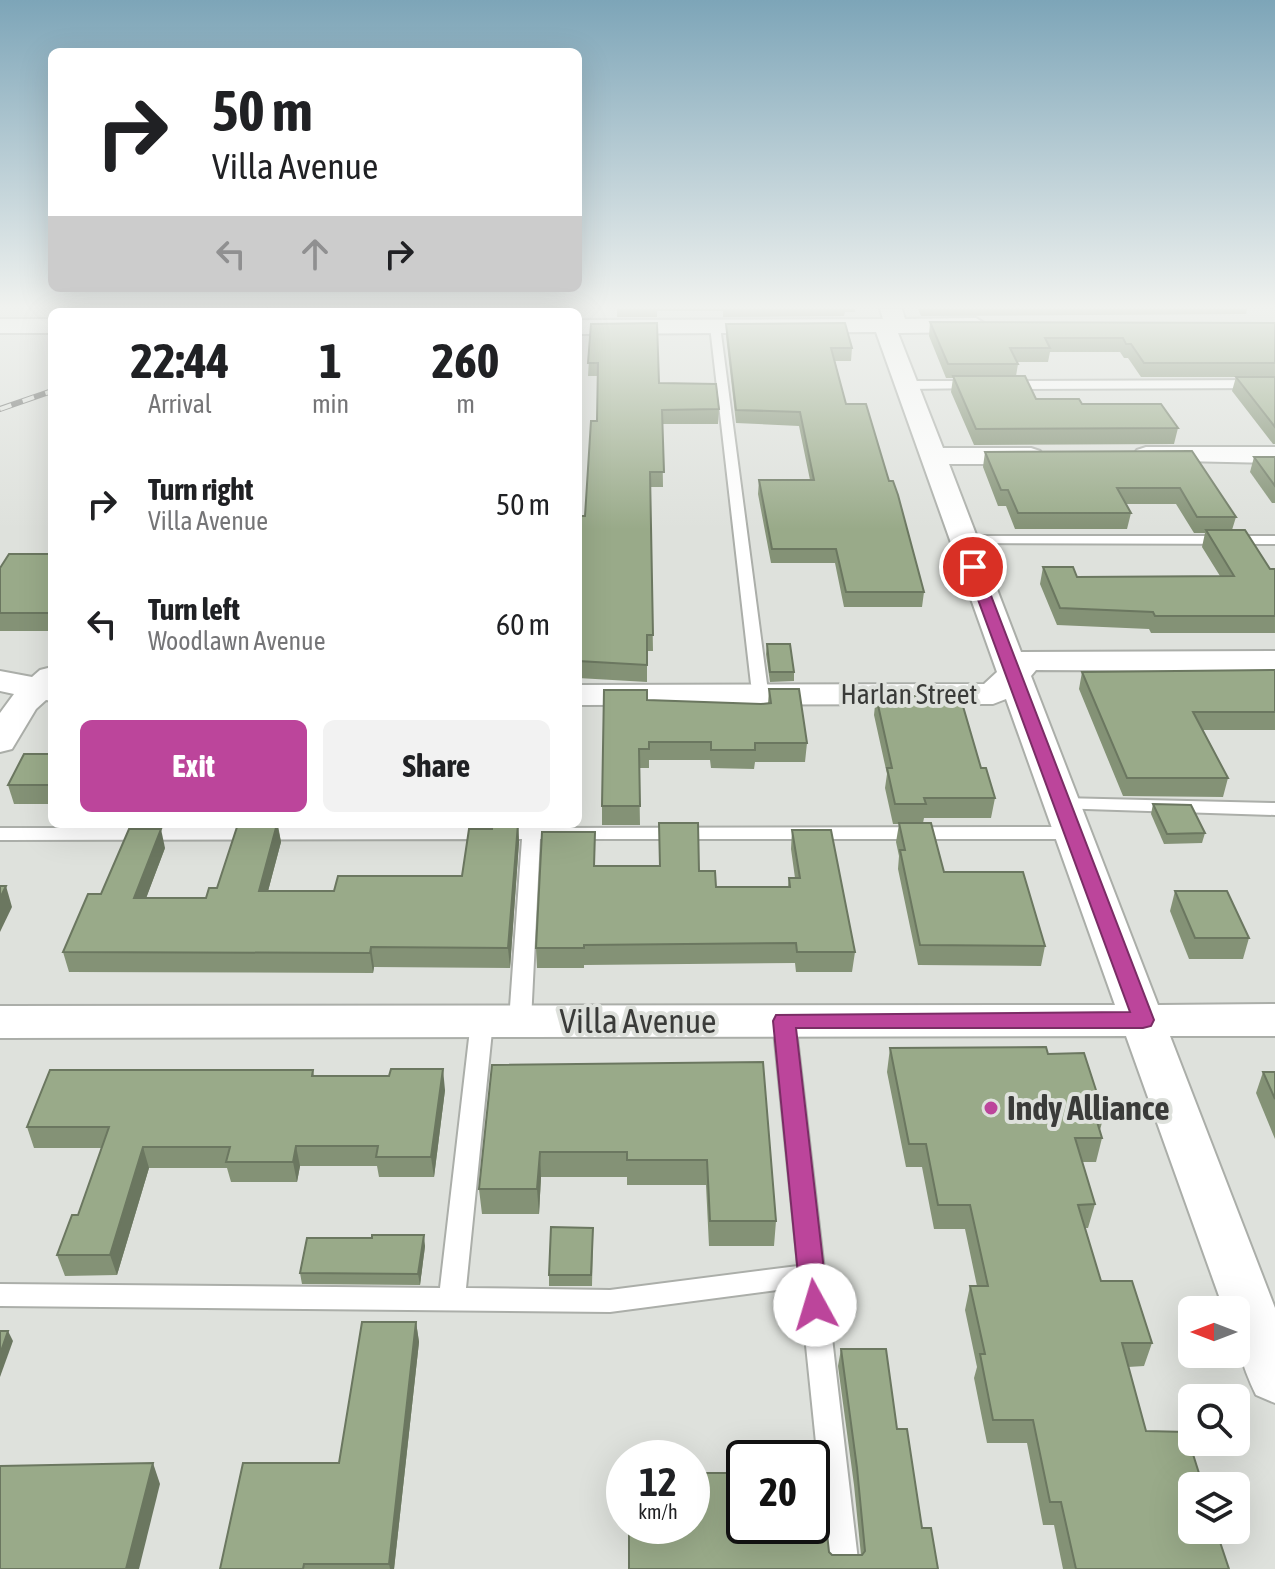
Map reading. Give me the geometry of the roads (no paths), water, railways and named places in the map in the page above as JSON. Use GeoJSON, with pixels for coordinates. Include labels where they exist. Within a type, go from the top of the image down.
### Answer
{"type":"FeatureCollection","features":[{"type":"Feature","properties":{"kind":"street"},"geometry":{"type":"LineString","coordinates":[[907,385],[1143,1020],[1260,1299],[1275,1378]]}},
{"type":"Feature","properties":{"kind":"street"},"geometry":{"type":"LineString","coordinates":[[1119,456],[1275,455]]}},
{"type":"Feature","properties":{"kind":"street"},"geometry":{"type":"LineString","coordinates":[[933,456],[1057,456]]}},
{"type":"Feature","properties":{"kind":"street","name":"Harlan Street"},"geometry":{"type":"LineString","coordinates":[[582,695],[993,694],[1028,660],[1275,661]]}},
{"type":"Feature","properties":{"kind":"street"},"geometry":{"type":"LineString","coordinates":[[0,681],[47,686]]}},
{"type":"Feature","properties":{"kind":"street"},"geometry":{"type":"LineString","coordinates":[[0,742],[22,704],[47,686]]}},
{"type":"Feature","properties":{"kind":"street","name":"Villa Avenue"},"geometry":{"type":"LineString","coordinates":[[0,1022],[1275,1020]]}},
{"type":"Feature","properties":{"kind":"lane"},"geometry":{"type":"LineString","coordinates":[[722,382],[759,684],[764,695]]}},
{"type":"Feature","properties":{"kind":"lane"},"geometry":{"type":"LineString","coordinates":[[999,385],[1275,384]]}},
{"type":"Feature","properties":{"kind":"lane"},"geometry":{"type":"LineString","coordinates":[[907,385],[983,385]]}},
{"type":"Feature","properties":{"kind":"lane"},"geometry":{"type":"LineString","coordinates":[[963,540],[1275,540]]}},
{"type":"Feature","properties":{"kind":"lane"},"geometry":{"type":"LineString","coordinates":[[582,828],[1066,818],[1275,809]]}},
{"type":"Feature","properties":{"kind":"lane"},"geometry":{"type":"LineString","coordinates":[[0,834],[580,828]]}},
{"type":"Feature","properties":{"kind":"lane"},"geometry":{"type":"LineString","coordinates":[[452,1299],[531,829]]}},
{"type":"Feature","properties":{"kind":"lane"},"geometry":{"type":"LineString","coordinates":[[784,1021],[844,1569]]}},
{"type":"Feature","properties":{"kind":"lane"},"geometry":{"type":"LineString","coordinates":[[0,1295],[610,1301],[811,1275]]}},
{"type":"Feature","properties":{"kind":"railway"},"geometry":{"type":"LineString","coordinates":[[0,409],[48,392]]}},
{"type":"Feature","properties":{"kind":"place","name":"Indy Alliance"},"geometry":{"type":"Point","coordinates":[991,1108]}}]}
